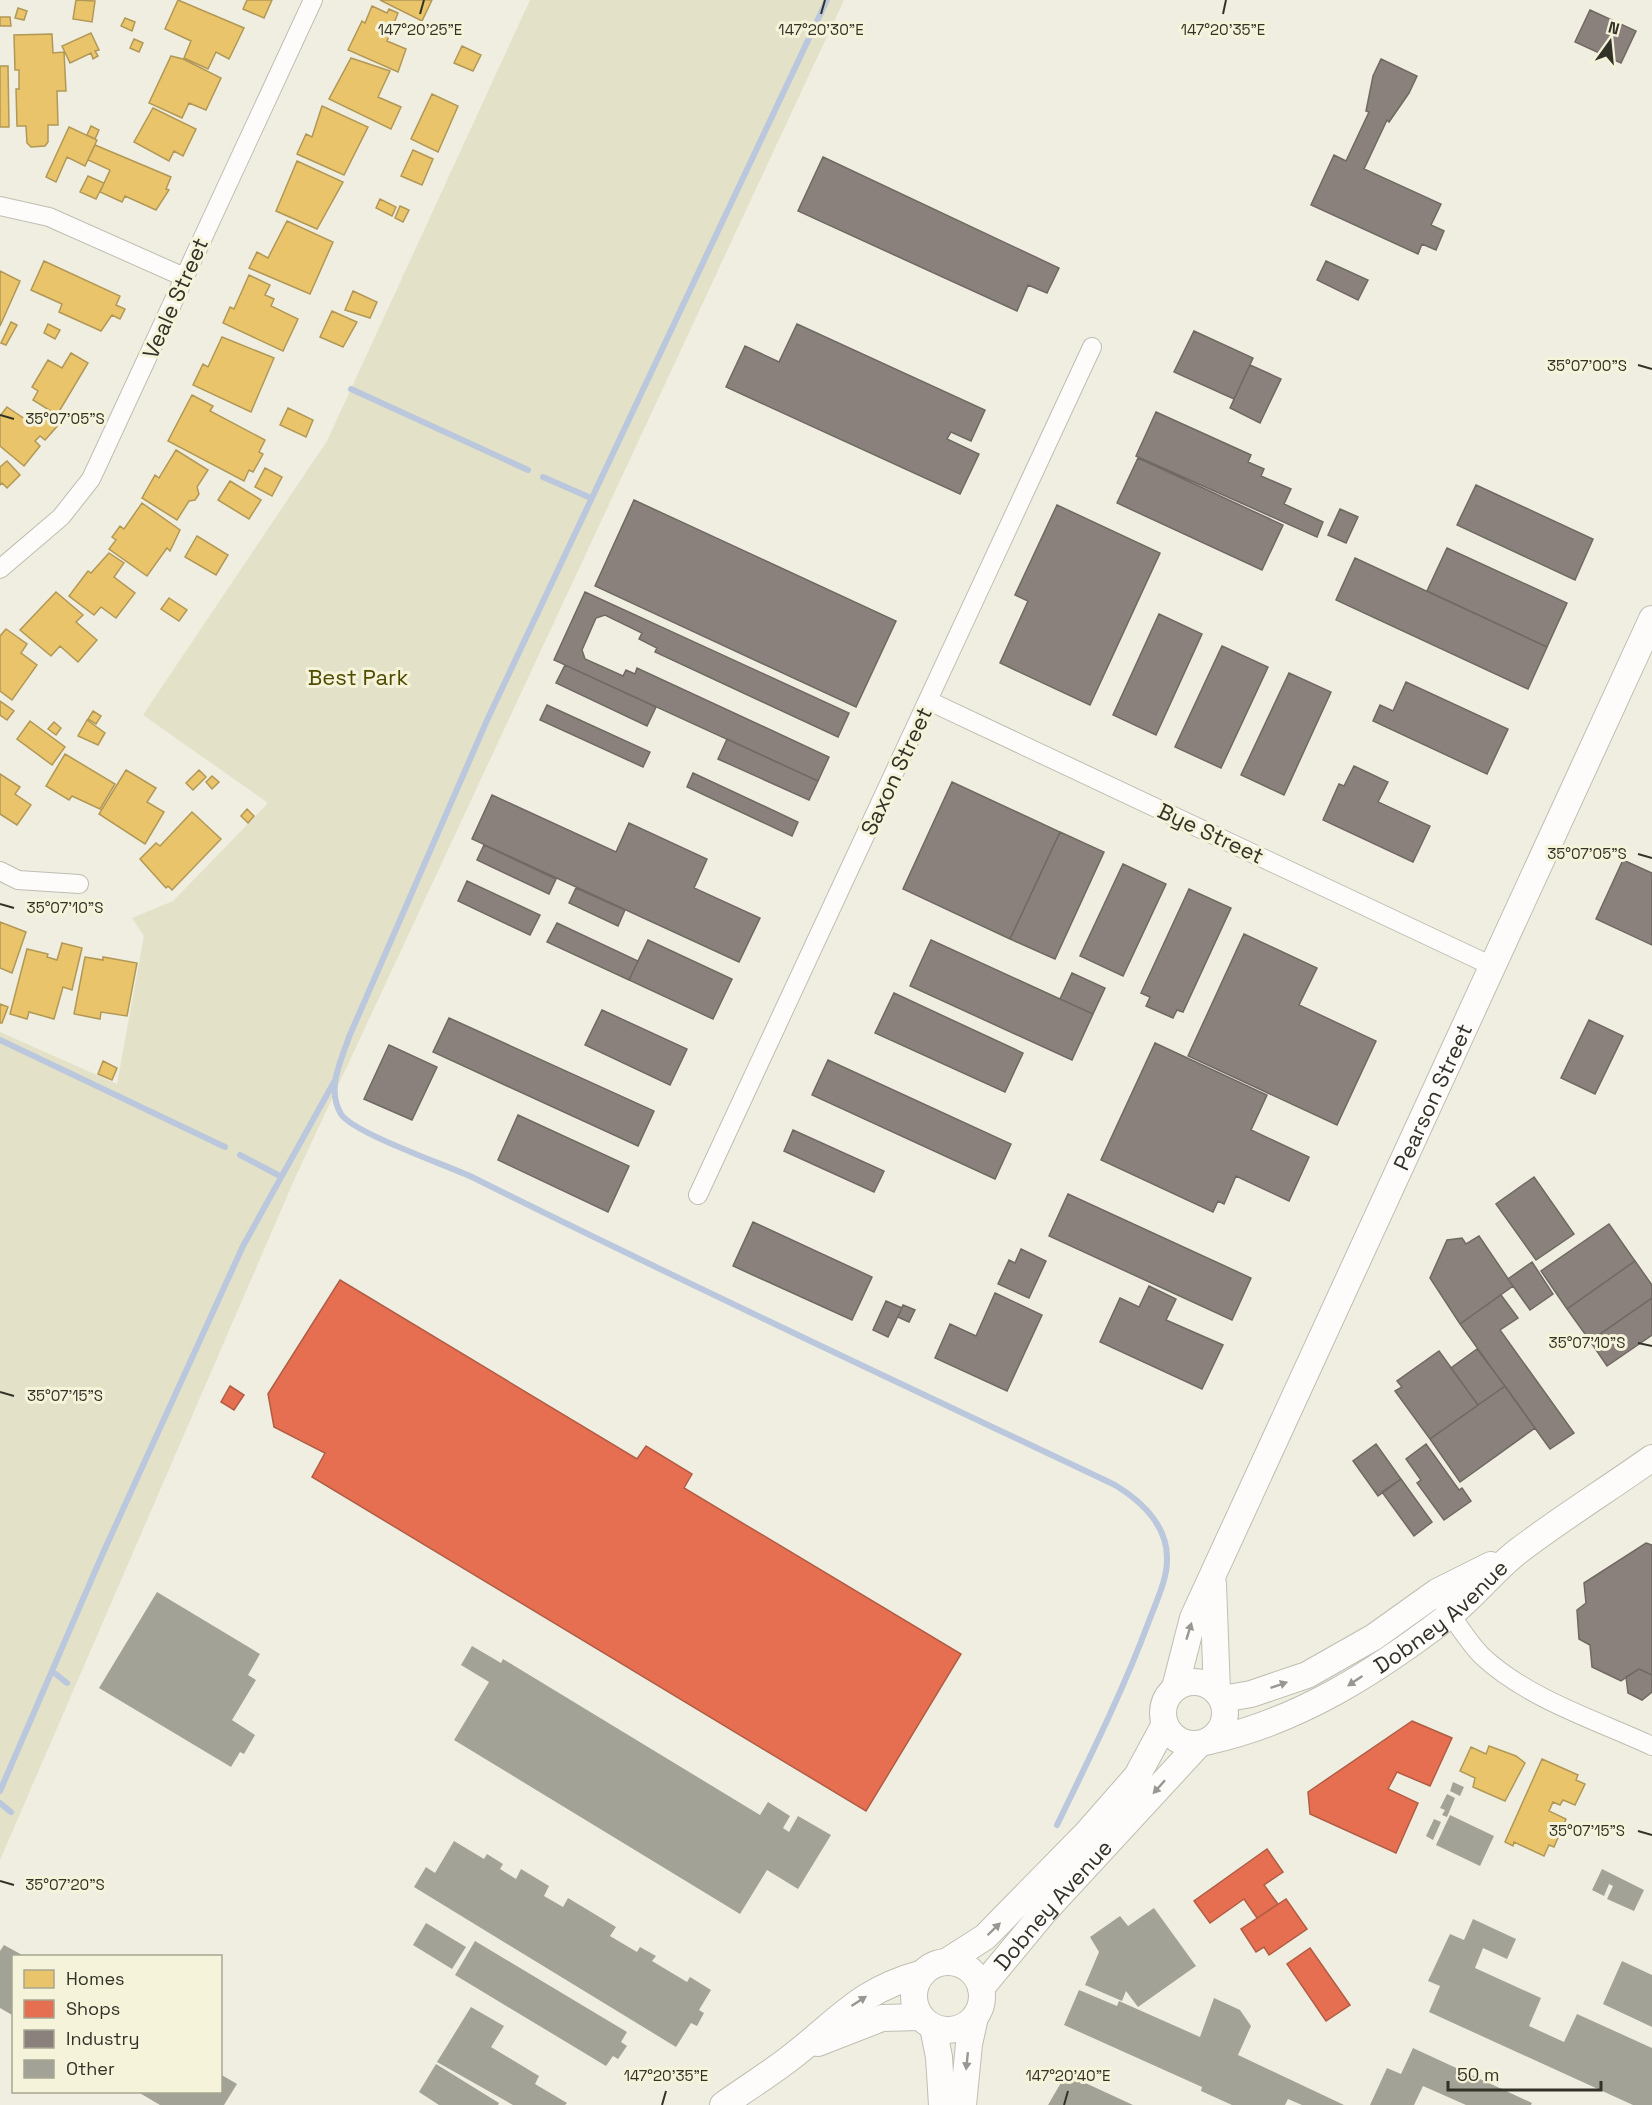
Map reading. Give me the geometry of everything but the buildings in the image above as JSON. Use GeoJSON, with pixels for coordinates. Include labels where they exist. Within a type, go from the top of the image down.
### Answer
{"type":"FeatureCollection","features":[{"type":"Feature","properties":{"kind":"main road","name":"Pearson Street"},"geometry":{"type":"LineString","coordinates":[[1175,1688],[1193,1618],[1652,619]]}},
{"type":"Feature","properties":{"kind":"main road","name":"Dobney Avenue"},"geometry":{"type":"LineString","coordinates":[[981,1988],[1044,1912],[1204,1742],[1266,1725],[1350,1685],[1451,1614],[1516,1553],[1652,1458]]}},
{"type":"Feature","properties":{"kind":"main road"},"geometry":{"type":"LineString","coordinates":[[1220,1695],[1225,1718],[1222,1727],[1204,1742],[1178,1740],[1165,1724],[1164,1702],[1175,1688],[1184,1683],[1201,1682],[1220,1695],[1251,1694],[1307,1675],[1374,1637],[1437,1592],[1516,1553]]}},
{"type":"Feature","properties":{"kind":"main road","name":"Pearson Street"},"geometry":{"type":"LineString","coordinates":[[1213,1574],[1213,1630],[1220,1695]]}},
{"type":"Feature","properties":{"kind":"main road","name":"Dobney Avenue"},"geometry":{"type":"LineString","coordinates":[[946,1962],[985,1937],[1087,1833],[1137,1776],[1165,1724]]}},
{"type":"Feature","properties":{"kind":"main road"},"geometry":{"type":"LineString","coordinates":[[723,2105],[798,2052],[847,2008],[873,1991],[946,1962],[964,1966],[978,1979],[981,1988],[981,2005],[975,2017],[969,2044],[963,2105]]}},
{"type":"Feature","properties":{"kind":"main road"},"geometry":{"type":"LineString","coordinates":[[922,1973],[917,1981],[913,2000],[927,2022],[939,2056],[942,2105]]}},
{"type":"Feature","properties":{"kind":"main road"},"geometry":{"type":"LineString","coordinates":[[798,2052],[882,2018],[927,2022],[956,2030],[967,2025],[975,2017]]}},
{"type":"Feature","properties":{"kind":"street","name":"Veale Street"},"geometry":{"type":"LineString","coordinates":[[0,569],[61,517],[91,479],[313,0]]}},
{"type":"Feature","properties":{"kind":"street"},"geometry":{"type":"LineString","coordinates":[[0,206],[49,217],[184,277]]}},
{"type":"Feature","properties":{"kind":"street","name":"Saxon Street"},"geometry":{"type":"LineString","coordinates":[[698,1195],[1092,347]]}},
{"type":"Feature","properties":{"kind":"street","name":"Bye Street"},"geometry":{"type":"LineString","coordinates":[[929,701],[1492,966]]}},
{"type":"Feature","properties":{"kind":"street"},"geometry":{"type":"LineString","coordinates":[[0,871],[18,880],[79,884]]}},
{"type":"Feature","properties":{"kind":"street"},"geometry":{"type":"LineString","coordinates":[[1437,1592],[1480,1654],[1502,1673],[1541,1695],[1652,1746]]}},
{"type":"Feature","properties":{"kind":"green space","name":"Best Park"},"geometry":{"type":"Polygon","coordinates":[[[530,0],[844,0],[295,1178],[0,1860],[0,1032],[117,1084],[144,936],[132,918],[173,901],[268,803],[143,715],[327,441],[530,0]]]}},
{"type":"Feature","properties":{"kind":"waterway"},"geometry":{"type":"LineString","coordinates":[[827,0],[488,718],[349,1037],[336,1075],[335,1095],[341,1114],[363,1130],[472,1177],[712,1294],[1115,1485],[1143,1507],[1163,1536],[1167,1560],[1163,1583],[1117,1698],[1057,1825]]}},
{"type":"Feature","properties":{"kind":"waterway"},"geometry":{"type":"LineString","coordinates":[[351,389],[528,470]]}},
{"type":"Feature","properties":{"kind":"waterway"},"geometry":{"type":"LineString","coordinates":[[543,477],[591,498]]}},
{"type":"Feature","properties":{"kind":"waterway"},"geometry":{"type":"LineString","coordinates":[[0,1040],[225,1147]]}},
{"type":"Feature","properties":{"kind":"waterway"},"geometry":{"type":"LineString","coordinates":[[0,1791],[103,1553],[243,1246],[334,1082]]}},
{"type":"Feature","properties":{"kind":"waterway"},"geometry":{"type":"LineString","coordinates":[[240,1155],[280,1176]]}},
{"type":"Feature","properties":{"kind":"waterway"},"geometry":{"type":"LineString","coordinates":[[52,1671],[67,1683]]}},
{"type":"Feature","properties":{"kind":"waterway"},"geometry":{"type":"LineString","coordinates":[[0,1803],[11,1812]]}}]}
